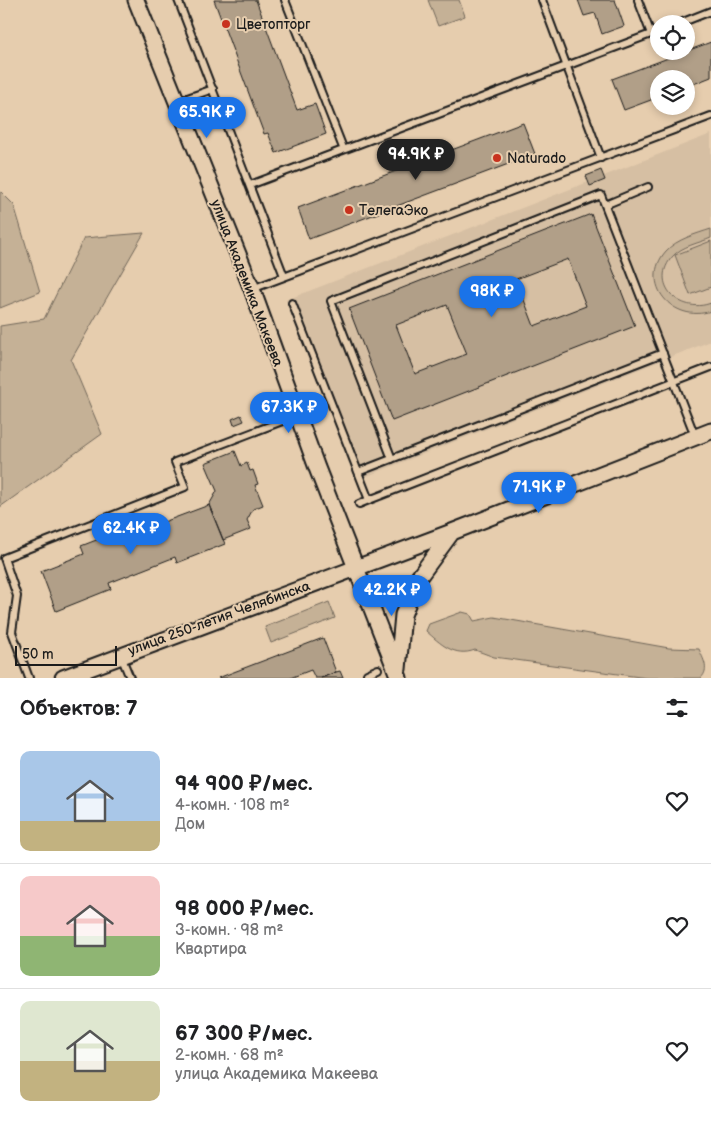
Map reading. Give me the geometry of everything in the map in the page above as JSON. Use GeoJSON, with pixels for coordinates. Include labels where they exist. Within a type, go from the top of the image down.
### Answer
{"type":"FeatureCollection","features":[{"type":"Feature","properties":{"kind":"street","name":"улица Академика Макеева"},"geometry":{"type":"LineString","coordinates":[[136,0],[175,102],[252,289],[298,416],[398,676]]}},
{"type":"Feature","properties":{"kind":"street","name":"улица 250-летия Челябинска"},"geometry":{"type":"LineString","coordinates":[[63,678],[452,532],[711,431]]}},
{"type":"Feature","properties":{"kind":"street"},"geometry":{"type":"LineString","coordinates":[[398,676],[402,615],[416,581],[452,532]]}},
{"type":"Feature","properties":{"kind":"lane"},"geometry":{"type":"LineString","coordinates":[[178,0],[284,276]]}},
{"type":"Feature","properties":{"kind":"lane"},"geometry":{"type":"LineString","coordinates":[[285,0],[343,148]]}},
{"type":"Feature","properties":{"kind":"lane"},"geometry":{"type":"LineString","coordinates":[[542,0],[601,158]]}},
{"type":"Feature","properties":{"kind":"lane"},"geometry":{"type":"LineString","coordinates":[[638,0],[650,31]]}},
{"type":"Feature","properties":{"kind":"lane"},"geometry":{"type":"LineString","coordinates":[[695,17],[711,11]]}},
{"type":"Feature","properties":{"kind":"lane"},"geometry":{"type":"LineString","coordinates":[[250,185],[565,64],[650,34]]}},
{"type":"Feature","properties":{"kind":"lane"},"geometry":{"type":"LineString","coordinates":[[175,102],[213,89]]}},
{"type":"Feature","properties":{"kind":"lane"},"geometry":{"type":"LineString","coordinates":[[252,289],[711,116]]}},
{"type":"Feature","properties":{"kind":"lane"},"geometry":{"type":"LineString","coordinates":[[605,204],[648,187]]}},
{"type":"Feature","properties":{"kind":"lane"},"geometry":{"type":"LineString","coordinates":[[392,459],[331,300],[601,195],[696,436]]}},
{"type":"Feature","properties":{"kind":"lane"},"geometry":{"type":"LineString","coordinates":[[292,303],[369,500]]}},
{"type":"Feature","properties":{"kind":"lane"},"geometry":{"type":"LineString","coordinates":[[358,472],[663,353]]}},
{"type":"Feature","properties":{"kind":"lane"},"geometry":{"type":"LineString","coordinates":[[359,504],[711,367]]}},
{"type":"Feature","properties":{"kind":"lane"},"geometry":{"type":"LineString","coordinates":[[29,678],[12,632],[18,596],[4,558],[185,487],[175,462],[298,416]]}},
{"type":"Feature","properties":{"kind":"lane"},"geometry":{"type":"LineString","coordinates":[[121,655],[130,678]]}},
{"type":"Feature","properties":{"kind":"lane"},"geometry":{"type":"LineString","coordinates":[[369,678],[367,674],[378,669]]}},
{"type":"Feature","properties":{"kind":"shaded area"},"geometry":{"type":"Polygon","coordinates":[[[428,0],[459,0],[465,16],[438,26],[428,0]]]}},
{"type":"Feature","properties":{"kind":"shaded area"},"geometry":{"type":"Polygon","coordinates":[[[711,134],[711,341],[357,480],[286,300],[711,134]]]}},
{"type":"Feature","properties":{"kind":"shaded area"},"geometry":{"type":"Polygon","coordinates":[[[0,191],[14,205],[40,292],[0,308],[0,191]]]}},
{"type":"Feature","properties":{"kind":"shaded area"},"geometry":{"type":"Polygon","coordinates":[[[711,229],[711,238],[681,250],[673,256],[666,266],[664,276],[666,286],[679,301],[688,305],[699,306],[711,303],[711,311],[684,312],[664,298],[658,287],[656,276],[658,263],[666,251],[676,243],[711,229]]]}},
{"type":"Feature","properties":{"kind":"shaded area"},"geometry":{"type":"Polygon","coordinates":[[[144,233],[71,360],[102,434],[0,507],[0,326],[44,319],[84,238],[144,233]]]}},
{"type":"Feature","properties":{"kind":"shaded area"},"geometry":{"type":"Polygon","coordinates":[[[711,241],[711,287],[690,295],[675,255],[711,241]]]}},
{"type":"Feature","properties":{"kind":"shaded area"},"geometry":{"type":"Polygon","coordinates":[[[329,602],[335,618],[271,643],[265,627],[329,602]]]}},
{"type":"Feature","properties":{"kind":"shaded area"},"geometry":{"type":"Polygon","coordinates":[[[462,612],[470,614],[474,621],[494,617],[669,648],[699,649],[705,664],[704,675],[701,678],[647,678],[494,657],[475,650],[460,652],[448,648],[426,631],[429,624],[462,612]]]}},
{"type":"Feature","properties":{"kind":"building"},"geometry":{"type":"Polygon","coordinates":[[[214,0],[256,0],[297,110],[315,104],[326,134],[276,153],[268,133],[264,134],[214,0]]]}},
{"type":"Feature","properties":{"kind":"building"},"geometry":{"type":"Polygon","coordinates":[[[578,0],[615,0],[624,26],[602,34],[595,13],[584,16],[578,0]]]}},
{"type":"Feature","properties":{"kind":"building"},"geometry":{"type":"Polygon","coordinates":[[[711,42],[711,77],[695,83],[695,70],[650,70],[650,100],[624,110],[612,79],[663,60],[695,60],[695,48],[711,42]]]}},
{"type":"Feature","properties":{"kind":"building"},"geometry":{"type":"Polygon","coordinates":[[[523,123],[535,154],[309,239],[298,208],[523,123]]]}},
{"type":"Feature","properties":{"kind":"building"},"geometry":{"type":"Polygon","coordinates":[[[601,170],[605,180],[590,186],[586,176],[601,170]]]}},
{"type":"Feature","properties":{"kind":"building"},"geometry":{"type":"Polygon","coordinates":[[[591,214],[635,326],[392,421],[349,309],[591,214]],[[568,259],[516,279],[534,326],[586,306],[568,259]],[[447,305],[396,325],[415,374],[467,354],[447,305]]]}},
{"type":"Feature","properties":{"kind":"building"},"geometry":{"type":"Polygon","coordinates":[[[241,415],[244,421],[234,425],[232,419],[241,415]]]}},
{"type":"Feature","properties":{"kind":"building"},"geometry":{"type":"Polygon","coordinates":[[[235,451],[241,466],[247,463],[250,471],[253,470],[258,484],[255,485],[263,505],[253,509],[247,520],[251,529],[223,540],[209,505],[217,491],[205,463],[235,451]]]}},
{"type":"Feature","properties":{"kind":"building"},"geometry":{"type":"Polygon","coordinates":[[[209,505],[225,544],[177,563],[175,557],[109,583],[111,589],[56,611],[41,571],[84,554],[81,546],[158,516],[161,523],[209,505]]]}},
{"type":"Feature","properties":{"kind":"building"},"geometry":{"type":"Polygon","coordinates":[[[323,638],[336,672],[321,678],[315,678],[311,670],[290,678],[218,678],[323,638]]]}},
{"type":"Feature","properties":{"kind":"building"},"geometry":{"type":"Polygon","coordinates":[[[340,671],[343,678],[321,678],[336,672],[340,671]]]}},
{"type":"Feature","properties":{"kind":"place","name":"Цветопторг"},"geometry":{"type":"Point","coordinates":[226,24]}},
{"type":"Feature","properties":{"kind":"place","name":"Naturado"},"geometry":{"type":"Point","coordinates":[497,158]}},
{"type":"Feature","properties":{"kind":"place","name":"ТелегаЭко"},"geometry":{"type":"Point","coordinates":[349,210]}}]}
